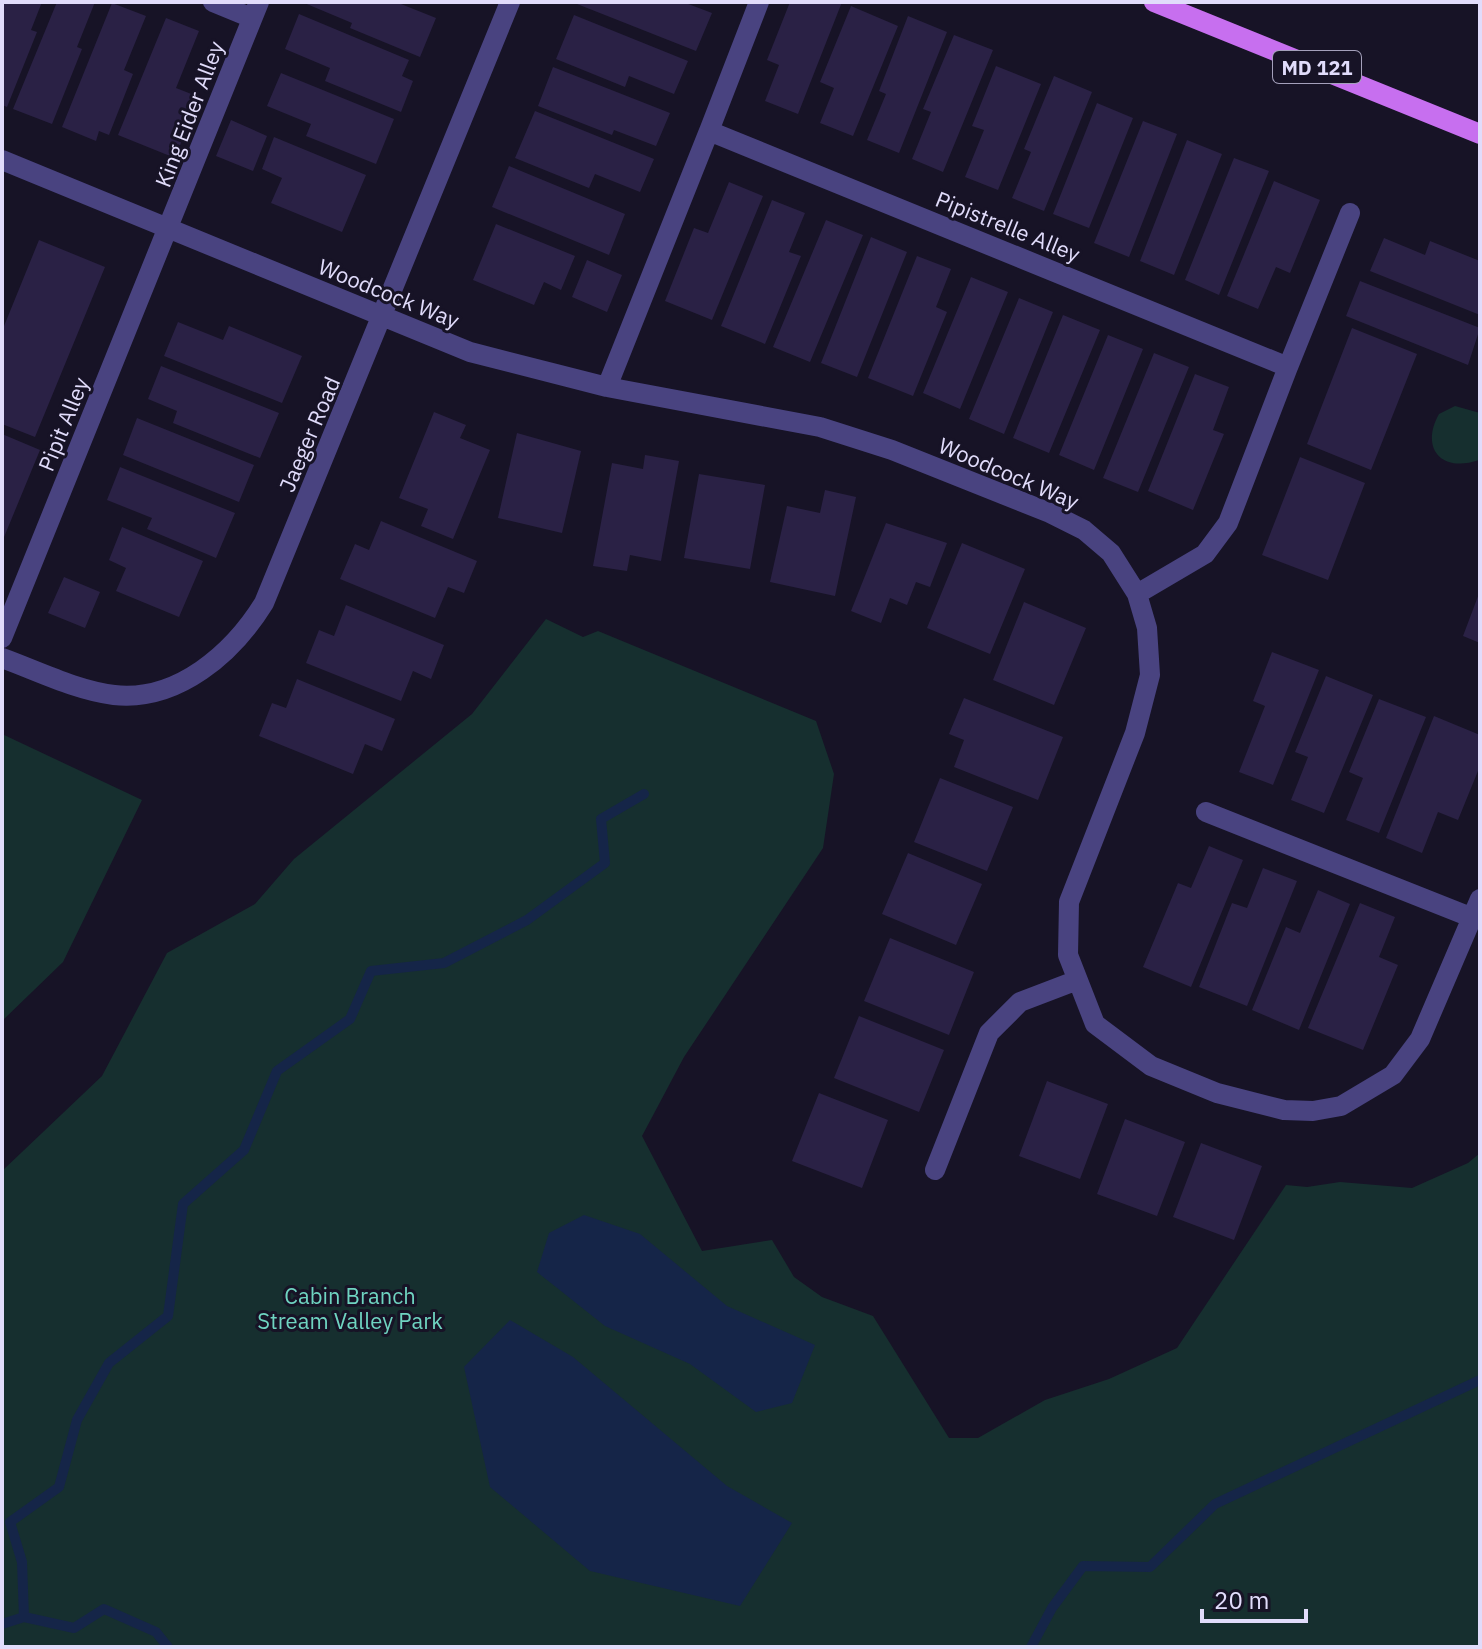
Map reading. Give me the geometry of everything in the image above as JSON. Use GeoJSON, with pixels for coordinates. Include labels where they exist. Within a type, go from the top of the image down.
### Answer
{"type":"FeatureCollection","features":[{"type":"Feature","properties":{"kind":"main road","name":"MD 121"},"geometry":{"type":"LineString","coordinates":[[1154,2],[1480,134]]}},
{"type":"Feature","properties":{"kind":"street","name":"King Eider Alley"},"geometry":{"type":"LineString","coordinates":[[169,228],[255,10],[213,2]]}},
{"type":"Feature","properties":{"kind":"street","name":"Jaeger Road"},"geometry":{"type":"LineString","coordinates":[[2,658],[81,688],[115,695],[150,693],[223,656],[243,636],[264,603],[384,318],[510,2]]}},
{"type":"Feature","properties":{"kind":"street"},"geometry":{"type":"LineString","coordinates":[[607,387],[759,2]]}},
{"type":"Feature","properties":{"kind":"street","name":"Pipistrelle Alley"},"geometry":{"type":"LineString","coordinates":[[709,131],[1288,367]]}},
{"type":"Feature","properties":{"kind":"street","name":"Woodcock Way"},"geometry":{"type":"LineString","coordinates":[[2,160],[470,352],[607,387],[820,427],[892,450],[1050,513],[1084,530],[1111,553],[1137,594],[1147,628],[1150,675],[1135,733],[1069,902],[1068,955],[1075,981],[1095,1024],[1151,1066],[1217,1093],[1284,1110],[1313,1111],[1341,1106],[1393,1075],[1420,1039],[1476,909]]}},
{"type":"Feature","properties":{"kind":"street"},"geometry":{"type":"LineString","coordinates":[[1137,594],[1205,554],[1228,523],[1350,213]]}},
{"type":"Feature","properties":{"kind":"street","name":"Pipit Alley"},"geometry":{"type":"LineString","coordinates":[[2,638],[169,228]]}},
{"type":"Feature","properties":{"kind":"street"},"geometry":{"type":"LineString","coordinates":[[1206,812],[1476,909]]}},
{"type":"Feature","properties":{"kind":"street"},"geometry":{"type":"LineString","coordinates":[[935,1170],[989,1033],[1020,1002],[1075,981]]}},
{"type":"Feature","properties":{"kind":"green space"},"geometry":{"type":"Polygon","coordinates":[[[1455,406],[1480,413],[1479,460],[1454,463],[1438,455],[1433,447],[1434,426],[1439,414],[1455,406]]]}},
{"type":"Feature","properties":{"kind":"green space","name":"Cabin Branch Stream Valley Park"},"geometry":{"type":"Polygon","coordinates":[[[546,619],[583,637],[598,631],[816,721],[834,774],[823,848],[684,1057],[642,1136],[702,1251],[772,1240],[794,1277],[822,1297],[873,1316],[949,1438],[978,1438],[1045,1400],[1109,1379],[1177,1348],[1286,1185],[1307,1187],[1340,1182],[1412,1188],[1468,1163],[1480,1153],[1480,1647],[2,1647],[2,1171],[102,1076],[167,953],[255,904],[294,859],[472,714],[546,619]]]}},
{"type":"Feature","properties":{"kind":"green space"},"geometry":{"type":"Polygon","coordinates":[[[2,734],[142,800],[63,962],[2,1021],[2,734]]]}},
{"type":"Feature","properties":{"kind":"water"},"geometry":{"type":"Polygon","coordinates":[[[584,1215],[640,1234],[727,1306],[815,1345],[792,1403],[756,1412],[690,1364],[605,1326],[537,1272],[549,1233],[584,1215]]]}},
{"type":"Feature","properties":{"kind":"water"},"geometry":{"type":"Polygon","coordinates":[[[510,1320],[573,1357],[727,1486],[792,1523],[740,1606],[590,1571],[490,1487],[464,1367],[510,1320]]]}},
{"type":"Feature","properties":{"kind":"building"},"geometry":{"type":"Polygon","coordinates":[[[4,2],[42,2],[31,30],[37,32],[7,107],[2,105],[4,2]]]}},
{"type":"Feature","properties":{"kind":"building"},"geometry":{"type":"Polygon","coordinates":[[[57,2],[95,2],[77,47],[82,49],[52,124],[13,109],[57,2]]]}},
{"type":"Feature","properties":{"kind":"building"},"geometry":{"type":"Polygon","coordinates":[[[302,2],[396,2],[436,18],[420,57],[350,28],[352,23],[302,2]]]}},
{"type":"Feature","properties":{"kind":"building"},"geometry":{"type":"Polygon","coordinates":[[[572,2],[683,2],[712,13],[696,51],[572,2]]]}},
{"type":"Feature","properties":{"kind":"building"},"geometry":{"type":"Polygon","coordinates":[[[790,2],[842,2],[798,114],[765,101],[779,65],[767,60],[790,2]]]}},
{"type":"Feature","properties":{"kind":"building"},"geometry":{"type":"Polygon","coordinates":[[[112,3],[146,16],[124,70],[133,74],[109,135],[99,131],[96,141],[62,127],[112,3]]]}},
{"type":"Feature","properties":{"kind":"building"},"geometry":{"type":"Polygon","coordinates":[[[851,6],[898,26],[853,136],[820,123],[834,88],[820,82],[851,6]]]}},
{"type":"Feature","properties":{"kind":"building"},"geometry":{"type":"Polygon","coordinates":[[[299,14],[409,60],[402,76],[413,81],[401,112],[325,81],[330,68],[285,49],[299,14]]]}},
{"type":"Feature","properties":{"kind":"building"},"geometry":{"type":"Polygon","coordinates":[[[574,15],[688,61],[674,94],[629,76],[625,87],[556,59],[574,15]]]}},
{"type":"Feature","properties":{"kind":"building"},"geometry":{"type":"Polygon","coordinates":[[[908,16],[947,32],[899,153],[867,140],[886,94],[879,91],[908,16]]]}},
{"type":"Feature","properties":{"kind":"building"},"geometry":{"type":"Polygon","coordinates":[[[166,18],[199,31],[176,88],[199,97],[175,158],[118,135],[166,18]]]}},
{"type":"Feature","properties":{"kind":"building"},"geometry":{"type":"Polygon","coordinates":[[[954,35],[993,50],[943,172],[912,159],[931,112],[923,109],[954,35]]]}},
{"type":"Feature","properties":{"kind":"building"},"geometry":{"type":"Polygon","coordinates":[[[996,66],[1041,84],[998,190],[965,177],[984,130],[972,126],[996,66]]]}},
{"type":"Feature","properties":{"kind":"building"},"geometry":{"type":"Polygon","coordinates":[[[553,67],[670,113],[656,146],[614,130],[612,135],[538,106],[553,67]]]}},
{"type":"Feature","properties":{"kind":"building"},"geometry":{"type":"Polygon","coordinates":[[[281,73],[394,119],[376,164],[306,136],[311,124],[267,106],[281,73]]]}},
{"type":"Feature","properties":{"kind":"building"},"geometry":{"type":"Polygon","coordinates":[[[1054,76],[1092,92],[1044,211],[1012,198],[1031,152],[1024,149],[1054,76]]]}},
{"type":"Feature","properties":{"kind":"building"},"geometry":{"type":"Polygon","coordinates":[[[1097,103],[1133,118],[1089,228],[1053,214],[1097,103]]]}},
{"type":"Feature","properties":{"kind":"building"},"geometry":{"type":"Polygon","coordinates":[[[535,111],[654,159],[640,192],[595,174],[589,188],[515,158],[535,111]]]}},
{"type":"Feature","properties":{"kind":"building"},"geometry":{"type":"Polygon","coordinates":[[[231,120],[267,136],[253,171],[216,156],[231,120]]]}},
{"type":"Feature","properties":{"kind":"building"},"geometry":{"type":"Polygon","coordinates":[[[1143,121],[1177,134],[1129,257],[1094,243],[1143,121]]]}},
{"type":"Feature","properties":{"kind":"building"},"geometry":{"type":"Polygon","coordinates":[[[274,137],[366,175],[342,232],[271,203],[282,178],[262,169],[274,137]]]}},
{"type":"Feature","properties":{"kind":"building"},"geometry":{"type":"Polygon","coordinates":[[[1187,140],[1222,154],[1174,275],[1140,261],[1187,140]]]}},
{"type":"Feature","properties":{"kind":"building"},"geometry":{"type":"Polygon","coordinates":[[[1234,158],[1269,171],[1219,295],[1185,280],[1234,158]]]}},
{"type":"Feature","properties":{"kind":"building"},"geometry":{"type":"Polygon","coordinates":[[[509,166],[625,214],[609,255],[492,207],[509,166]]]}},
{"type":"Feature","properties":{"kind":"building"},"geometry":{"type":"Polygon","coordinates":[[[1274,181],[1320,200],[1290,273],[1276,267],[1258,309],[1227,296],[1274,181]]]}},
{"type":"Feature","properties":{"kind":"building"},"geometry":{"type":"Polygon","coordinates":[[[729,182],[763,196],[712,320],[665,301],[694,228],[708,233],[729,182]]]}},
{"type":"Feature","properties":{"kind":"building"},"geometry":{"type":"Polygon","coordinates":[[[772,200],[805,213],[789,252],[801,256],[765,344],[721,326],[772,200]]]}},
{"type":"Feature","properties":{"kind":"building"},"geometry":{"type":"Polygon","coordinates":[[[826,220],[863,235],[810,362],[773,347],[826,220]]]}},
{"type":"Feature","properties":{"kind":"building"},"geometry":{"type":"Polygon","coordinates":[[[496,224],[575,256],[561,290],[544,282],[534,305],[473,280],[496,224]]]}},
{"type":"Feature","properties":{"kind":"building"},"geometry":{"type":"Polygon","coordinates":[[[871,237],[907,252],[857,377],[821,363],[871,237]]]}},
{"type":"Feature","properties":{"kind":"building"},"geometry":{"type":"Polygon","coordinates":[[[1384,238],[1425,255],[1430,241],[1480,261],[1480,315],[1370,271],[1384,238]]]}},
{"type":"Feature","properties":{"kind":"building"},"geometry":{"type":"Polygon","coordinates":[[[39,240],[105,267],[35,437],[2,424],[2,331],[39,240]]]}},
{"type":"Feature","properties":{"kind":"building"},"geometry":{"type":"Polygon","coordinates":[[[917,256],[951,269],[936,307],[947,312],[913,396],[868,378],[917,256]]]}},
{"type":"Feature","properties":{"kind":"building"},"geometry":{"type":"Polygon","coordinates":[[[587,260],[622,275],[607,312],[572,297],[587,260]]]}},
{"type":"Feature","properties":{"kind":"building"},"geometry":{"type":"Polygon","coordinates":[[[971,277],[1008,292],[960,409],[923,393],[971,277]]]}},
{"type":"Feature","properties":{"kind":"building"},"geometry":{"type":"Polygon","coordinates":[[[1360,281],[1480,328],[1468,365],[1346,316],[1360,281]]]}},
{"type":"Feature","properties":{"kind":"building"},"geometry":{"type":"Polygon","coordinates":[[[1019,298],[1053,312],[1004,434],[969,419],[1019,298]]]}},
{"type":"Feature","properties":{"kind":"building"},"geometry":{"type":"Polygon","coordinates":[[[1063,315],[1100,330],[1049,453],[1013,438],[1063,315]]]}},
{"type":"Feature","properties":{"kind":"building"},"geometry":{"type":"Polygon","coordinates":[[[178,322],[223,340],[229,326],[302,356],[282,403],[164,356],[178,322]]]}},
{"type":"Feature","properties":{"kind":"building"},"geometry":{"type":"Polygon","coordinates":[[[1352,328],[1417,354],[1371,470],[1307,444],[1352,328]]]}},
{"type":"Feature","properties":{"kind":"building"},"geometry":{"type":"Polygon","coordinates":[[[1108,335],[1143,349],[1094,470],[1059,455],[1108,335]]]}},
{"type":"Feature","properties":{"kind":"building"},"geometry":{"type":"Polygon","coordinates":[[[1154,353],[1189,367],[1138,492],[1103,478],[1154,353]]]}},
{"type":"Feature","properties":{"kind":"building"},"geometry":{"type":"Polygon","coordinates":[[[161,366],[279,413],[260,458],[173,423],[177,411],[148,399],[161,366]]]}},
{"type":"Feature","properties":{"kind":"building"},"geometry":{"type":"Polygon","coordinates":[[[1195,374],[1229,387],[1213,430],[1224,434],[1193,510],[1148,491],[1195,374]]]}},
{"type":"Feature","properties":{"kind":"building"},"geometry":{"type":"Polygon","coordinates":[[[434,412],[466,425],[460,438],[490,450],[453,539],[421,526],[428,509],[399,498],[434,412]]]}},
{"type":"Feature","properties":{"kind":"building"},"geometry":{"type":"Polygon","coordinates":[[[137,418],[254,465],[239,502],[123,455],[137,418]]]}},
{"type":"Feature","properties":{"kind":"building"},"geometry":{"type":"Polygon","coordinates":[[[517,433],[581,451],[562,533],[498,518],[517,433]]]}},
{"type":"Feature","properties":{"kind":"building"},"geometry":{"type":"Polygon","coordinates":[[[2,434],[40,450],[2,542],[2,434]]]}},
{"type":"Feature","properties":{"kind":"building"},"geometry":{"type":"Polygon","coordinates":[[[645,455],[679,461],[661,561],[630,555],[627,571],[593,566],[612,463],[643,469],[645,455]]]}},
{"type":"Feature","properties":{"kind":"building"},"geometry":{"type":"Polygon","coordinates":[[[1300,457],[1365,483],[1328,580],[1262,555],[1300,457]]]}},
{"type":"Feature","properties":{"kind":"building"},"geometry":{"type":"Polygon","coordinates":[[[120,467],[235,513],[216,558],[147,529],[152,518],[107,500],[120,467]]]}},
{"type":"Feature","properties":{"kind":"building"},"geometry":{"type":"Polygon","coordinates":[[[699,474],[765,485],[750,569],[684,558],[699,474]]]}},
{"type":"Feature","properties":{"kind":"building"},"geometry":{"type":"Polygon","coordinates":[[[825,490],[856,497],[835,596],[770,582],[787,506],[820,513],[825,490]]]}},
{"type":"Feature","properties":{"kind":"building"},"geometry":{"type":"Polygon","coordinates":[[[381,521],[477,561],[464,593],[448,587],[435,618],[340,579],[355,544],[369,550],[381,521]]]}},
{"type":"Feature","properties":{"kind":"building"},"geometry":{"type":"Polygon","coordinates":[[[886,523],[947,543],[930,587],[916,582],[907,605],[890,598],[881,623],[851,611],[886,523]]]}},
{"type":"Feature","properties":{"kind":"building"},"geometry":{"type":"Polygon","coordinates":[[[122,527],[203,561],[179,617],[116,591],[126,568],[109,560],[122,527]]]}},
{"type":"Feature","properties":{"kind":"building"},"geometry":{"type":"Polygon","coordinates":[[[962,543],[1025,569],[990,654],[927,628],[962,543]]]}},
{"type":"Feature","properties":{"kind":"building"},"geometry":{"type":"Polygon","coordinates":[[[64,577],[100,592],[85,628],[48,613],[64,577]]]}},
{"type":"Feature","properties":{"kind":"building"},"geometry":{"type":"Polygon","coordinates":[[[1480,591],[1480,643],[1463,636],[1480,591]]]}},
{"type":"Feature","properties":{"kind":"building"},"geometry":{"type":"Polygon","coordinates":[[[1024,602],[1086,628],[1054,705],[993,680],[1024,602]]]}},
{"type":"Feature","properties":{"kind":"building"},"geometry":{"type":"Polygon","coordinates":[[[346,605],[444,645],[431,679],[413,671],[401,701],[306,663],[319,630],[334,636],[346,605]]]}},
{"type":"Feature","properties":{"kind":"building"},"geometry":{"type":"Polygon","coordinates":[[[1272,652],[1319,670],[1273,785],[1239,772],[1265,706],[1253,701],[1272,652]]]}},
{"type":"Feature","properties":{"kind":"building"},"geometry":{"type":"Polygon","coordinates":[[[1326,676],[1373,695],[1324,813],[1291,800],[1308,757],[1295,752],[1326,676]]]}},
{"type":"Feature","properties":{"kind":"building"},"geometry":{"type":"Polygon","coordinates":[[[297,679],[395,719],[382,751],[365,744],[353,774],[259,736],[272,703],[286,708],[297,679]]]}},
{"type":"Feature","properties":{"kind":"building"},"geometry":{"type":"Polygon","coordinates":[[[964,698],[1063,737],[1038,800],[954,767],[964,740],[949,734],[964,698]]]}},
{"type":"Feature","properties":{"kind":"building"},"geometry":{"type":"Polygon","coordinates":[[[1379,699],[1426,717],[1379,833],[1346,820],[1363,778],[1349,772],[1379,699]]]}},
{"type":"Feature","properties":{"kind":"building"},"geometry":{"type":"Polygon","coordinates":[[[1434,716],[1480,735],[1480,766],[1458,820],[1438,812],[1422,853],[1386,838],[1434,716]]]}},
{"type":"Feature","properties":{"kind":"building"},"geometry":{"type":"Polygon","coordinates":[[[940,778],[1013,807],[987,871],[914,842],[940,778]]]}},
{"type":"Feature","properties":{"kind":"building"},"geometry":{"type":"Polygon","coordinates":[[[1209,846],[1243,860],[1191,987],[1143,967],[1178,883],[1191,888],[1209,846]]]}},
{"type":"Feature","properties":{"kind":"building"},"geometry":{"type":"Polygon","coordinates":[[[908,853],[982,884],[956,945],[882,914],[908,853]]]}},
{"type":"Feature","properties":{"kind":"building"},"geometry":{"type":"Polygon","coordinates":[[[1263,868],[1297,881],[1247,1006],[1199,987],[1232,903],[1247,908],[1263,868]]]}},
{"type":"Feature","properties":{"kind":"building"},"geometry":{"type":"Polygon","coordinates":[[[1318,890],[1350,904],[1299,1030],[1252,1010],[1286,927],[1300,933],[1318,890]]]}},
{"type":"Feature","properties":{"kind":"building"},"geometry":{"type":"Polygon","coordinates":[[[1360,903],[1395,917],[1379,957],[1398,965],[1363,1050],[1308,1028],[1360,903]]]}},
{"type":"Feature","properties":{"kind":"building"},"geometry":{"type":"Polygon","coordinates":[[[890,938],[974,972],[949,1035],[864,1001],[890,938]]]}},
{"type":"Feature","properties":{"kind":"building"},"geometry":{"type":"Polygon","coordinates":[[[859,1016],[944,1050],[919,1112],[834,1078],[859,1016]]]}},
{"type":"Feature","properties":{"kind":"building"},"geometry":{"type":"Polygon","coordinates":[[[1047,1081],[1108,1104],[1080,1179],[1019,1156],[1047,1081]]]}},
{"type":"Feature","properties":{"kind":"building"},"geometry":{"type":"Polygon","coordinates":[[[819,1093],[888,1120],[862,1188],[792,1161],[819,1093]]]}},
{"type":"Feature","properties":{"kind":"building"},"geometry":{"type":"Polygon","coordinates":[[[1125,1119],[1185,1142],[1157,1216],[1097,1194],[1125,1119]]]}},
{"type":"Feature","properties":{"kind":"building"},"geometry":{"type":"Polygon","coordinates":[[[1201,1143],[1262,1166],[1234,1240],[1173,1217],[1201,1143]]]}},
{"type":"Feature","properties":{"kind":"waterway"},"geometry":{"type":"LineString","coordinates":[[2,1624],[24,1617],[22,1562],[10,1522],[59,1487],[77,1420],[109,1363],[168,1316],[183,1204],[244,1150],[277,1071],[350,1019],[371,971],[444,963],[527,920],[605,863],[601,819],[644,794]]}},
{"type":"Feature","properties":{"kind":"waterway"},"geometry":{"type":"LineString","coordinates":[[1031,1647],[1052,1608],[1083,1566],[1150,1567],[1215,1504],[1480,1380]]}},
{"type":"Feature","properties":{"kind":"waterway"},"geometry":{"type":"LineString","coordinates":[[24,1617],[74,1628],[104,1609],[156,1632],[168,1647]]}}]}
